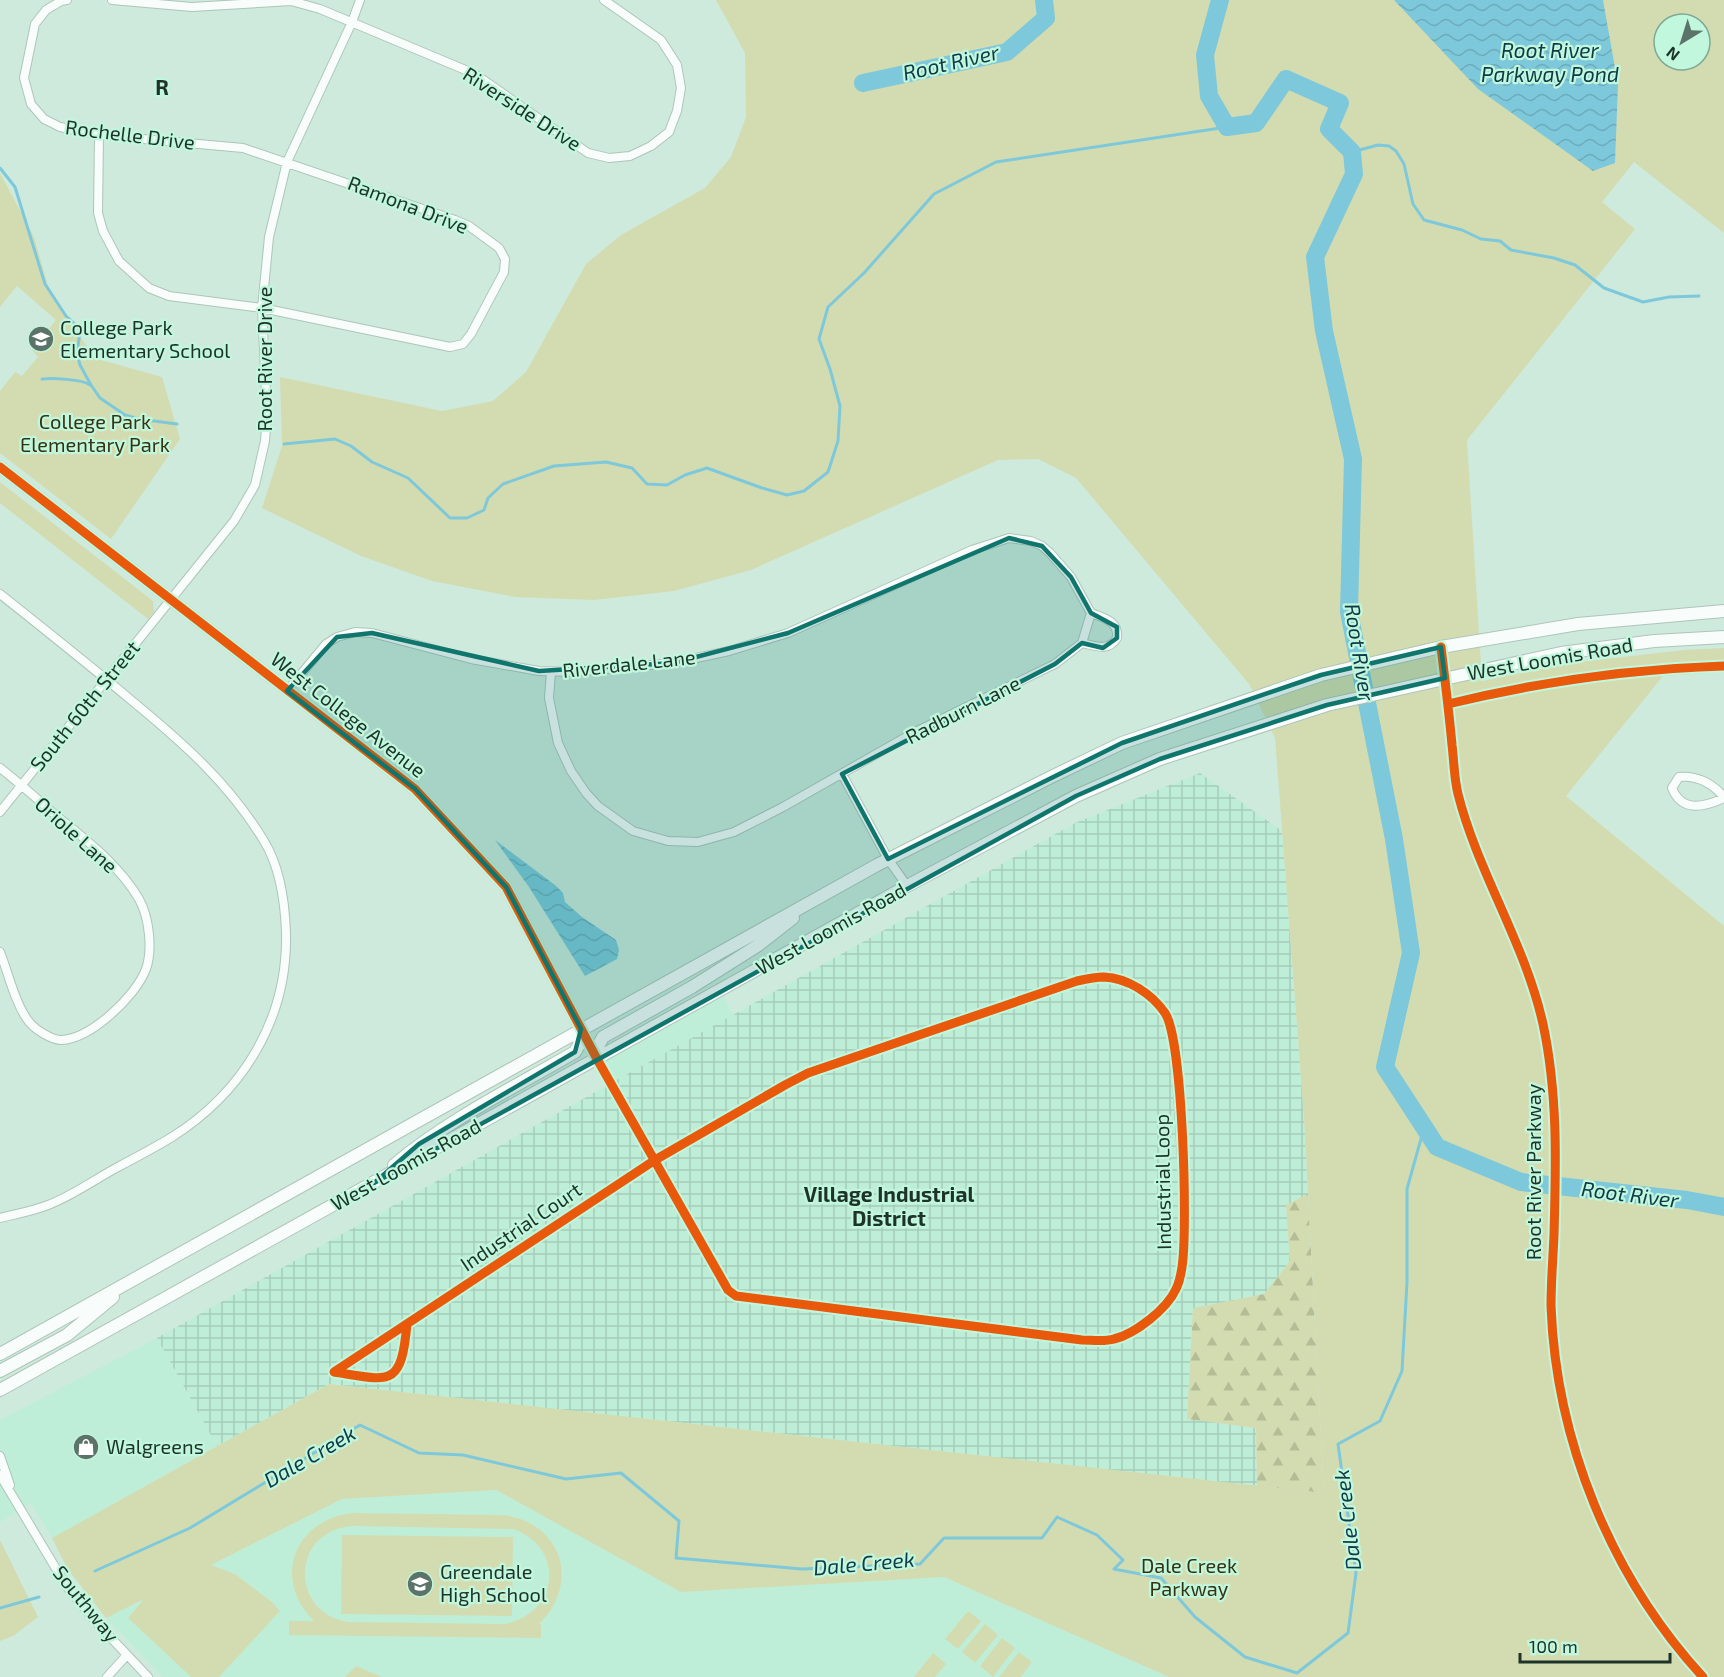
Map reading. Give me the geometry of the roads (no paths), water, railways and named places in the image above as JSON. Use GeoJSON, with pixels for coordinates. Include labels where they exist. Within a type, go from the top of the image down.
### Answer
{"type":"FeatureCollection","features":[{"type":"Feature","properties":{"kind":"main road","name":"West Loomis Road"},"geometry":{"type":"LineString","coordinates":[[0,1354],[825,893],[888,859],[1122,743],[1310,679],[1441,647],[1578,624],[1724,611]]}},
{"type":"Feature","properties":{"kind":"main road","name":"West Loomis Road"},"geometry":{"type":"LineString","coordinates":[[2,1391],[906,886],[1076,796],[1160,759],[1322,707],[1445,678],[1561,653],[1654,641],[1724,637]]}},
{"type":"Feature","properties":{"kind":"main road"},"geometry":{"type":"LineString","coordinates":[[597,1059],[598,1046],[603,1037],[693,987],[757,946],[825,893]]}},
{"type":"Feature","properties":{"kind":"main road"},"geometry":{"type":"LineString","coordinates":[[374,1183],[429,1138],[487,1100],[575,1052],[579,1045],[581,1029]]}},
{"type":"Feature","properties":{"kind":"main road"},"geometry":{"type":"LineString","coordinates":[[0,1371],[67,1335],[140,1276]]}},
{"type":"Feature","properties":{"kind":"street","name":"Rochelle Drive"},"geometry":{"type":"LineString","coordinates":[[67,0],[46,10],[35,24],[24,78],[31,105],[44,119],[60,128],[99,135],[243,148],[287,162]]}},
{"type":"Feature","properties":{"kind":"street"},"geometry":{"type":"LineString","coordinates":[[112,0],[192,7],[291,1],[320,9],[352,22]]}},
{"type":"Feature","properties":{"kind":"street","name":"Root River Drive"},"geometry":{"type":"LineString","coordinates":[[171,600],[234,521],[255,485],[265,441],[267,415],[262,308],[269,237],[287,162],[360,0]]}},
{"type":"Feature","properties":{"kind":"street","name":"Riverside Drive"},"geometry":{"type":"LineString","coordinates":[[352,22],[475,74],[588,153],[609,158],[630,156],[651,147],[669,132],[677,111],[681,88],[677,65],[661,40],[604,0]]}},
{"type":"Feature","properties":{"kind":"street","name":"Ramona Drive"},"geometry":{"type":"LineString","coordinates":[[99,135],[98,213],[103,231],[111,248],[131,273],[149,288],[169,296],[262,308],[450,347],[463,344],[471,334],[504,272],[505,259],[499,248],[469,226],[287,162]]}},
{"type":"Feature","properties":{"kind":"street","name":"West College Avenue"},"geometry":{"type":"LineString","coordinates":[[0,467],[415,789],[506,887],[597,1059]]}},
{"type":"Feature","properties":{"kind":"street","name":"Riverdale Lane"},"geometry":{"type":"LineString","coordinates":[[287,691],[326,644],[337,637],[355,632],[372,633],[471,659],[551,672],[673,663],[729,651],[808,625],[972,550],[1009,538],[1031,541],[1050,553],[1071,577],[1091,613]]}},
{"type":"Feature","properties":{"kind":"street"},"geometry":{"type":"LineString","coordinates":[[0,594],[174,735],[209,768],[238,803],[266,843],[278,876],[285,911],[286,950],[280,992],[268,1030],[242,1074],[212,1107],[172,1137],[49,1205],[0,1218]]}},
{"type":"Feature","properties":{"kind":"street","name":"South 60th Street"},"geometry":{"type":"LineString","coordinates":[[0,812],[171,600]]}},
{"type":"Feature","properties":{"kind":"street"},"geometry":{"type":"LineString","coordinates":[[1091,613],[1112,622],[1117,627],[1117,638],[1109,646],[1103,648],[1082,643],[1091,613]]}},
{"type":"Feature","properties":{"kind":"street","name":"Radburn Lane"},"geometry":{"type":"LineString","coordinates":[[551,672],[549,698],[558,743],[571,771],[598,806],[633,831],[668,841],[698,842],[734,832],[915,732],[1055,664],[1082,643]]}},
{"type":"Feature","properties":{"kind":"street","name":"Root River Parkway"},"geometry":{"type":"LineString","coordinates":[[1441,647],[1457,791],[1473,842],[1523,960],[1542,1021],[1553,1078],[1556,1142],[1551,1306],[1565,1413],[1595,1510],[1623,1564],[1652,1611],[1703,1677]]}},
{"type":"Feature","properties":{"kind":"street","name":"Oriole Lane"},"geometry":{"type":"LineString","coordinates":[[0,768],[116,868],[139,899],[147,919],[150,941],[146,969],[110,1017],[81,1035],[60,1040],[31,1024],[22,1011],[0,952]]}},
{"type":"Feature","properties":{"kind":"street"},"geometry":{"type":"LineString","coordinates":[[842,774],[888,859],[906,886]]}},
{"type":"Feature","properties":{"kind":"street"},"geometry":{"type":"LineString","coordinates":[[1691,775],[1716,788],[1724,797],[1709,805],[1686,806],[1676,799],[1672,788],[1679,777],[1691,775]]}},
{"type":"Feature","properties":{"kind":"street","name":"Industrial Loop"},"geometry":{"type":"LineString","coordinates":[[597,1059],[728,1290],[736,1296],[1082,1340],[1110,1340],[1121,1338],[1156,1316],[1176,1290],[1182,1268],[1185,1212],[1175,1044],[1166,1014],[1151,997],[1142,990],[1114,978],[1102,977],[1077,981],[808,1073],[655,1160]]}},
{"type":"Feature","properties":{"kind":"street","name":"Industrial Court"},"geometry":{"type":"LineString","coordinates":[[407,1324],[402,1363],[391,1375],[369,1377],[334,1371],[655,1160]]}},
{"type":"Feature","properties":{"kind":"street","name":"Southway"},"geometry":{"type":"LineString","coordinates":[[0,1456],[13,1495]]}},
{"type":"Feature","properties":{"kind":"street","name":"Southway"},"geometry":{"type":"LineString","coordinates":[[0,1475],[67,1587],[148,1677]]}},
{"type":"Feature","properties":{"kind":"street"},"geometry":{"type":"LineString","coordinates":[[107,1677],[127,1655]]}},
{"type":"Feature","properties":{"kind":"water","name":"Root River Parkway Pond"},"geometry":{"type":"Polygon","coordinates":[[[1394,0],[1603,0],[1618,85],[1615,163],[1593,171],[1478,89],[1394,0]]]}},
{"type":"Feature","properties":{"kind":"water"},"geometry":{"type":"Polygon","coordinates":[[[495,840],[555,885],[563,893],[565,902],[582,917],[616,940],[619,950],[617,959],[585,976],[529,887],[495,840]]]}},
{"type":"Feature","properties":{"kind":"waterway","name":"Root River"},"geometry":{"type":"LineString","coordinates":[[863,83],[1007,52],[1046,18],[1044,0]]}},
{"type":"Feature","properties":{"kind":"waterway","name":"Root River"},"geometry":{"type":"LineString","coordinates":[[1220,0],[1205,55],[1209,96],[1227,127],[1256,123],[1286,79],[1340,103],[1329,129],[1352,152],[1354,174],[1315,257],[1324,331],[1353,459],[1349,612],[1394,839],[1411,953],[1385,1067],[1437,1147],[1521,1182],[1687,1200],[1724,1207]]}},
{"type":"Feature","properties":{"kind":"waterway"},"geometry":{"type":"LineString","coordinates":[[284,444],[335,439],[351,446],[372,462],[408,478],[450,518],[467,518],[484,510],[488,498],[503,484],[554,466],[606,462],[632,468],[647,484],[667,485],[685,475],[707,468],[787,495],[804,491],[828,472],[838,441],[840,406],[819,339],[828,307],[864,273],[934,194],[996,162],[1227,127]]}},
{"type":"Feature","properties":{"kind":"waterway"},"geometry":{"type":"LineString","coordinates":[[1352,152],[1378,145],[1389,146],[1396,151],[1404,164],[1413,204],[1424,220],[1462,230],[1481,239],[1500,241],[1511,250],[1554,258],[1575,265],[1604,288],[1643,302],[1669,297],[1699,296]]}},
{"type":"Feature","properties":{"kind":"waterway"},"geometry":{"type":"LineString","coordinates":[[0,168],[15,187],[45,284],[66,316],[80,331],[77,353],[80,365],[91,385],[100,398],[125,415],[177,424]]}},
{"type":"Feature","properties":{"kind":"waterway"},"geometry":{"type":"LineString","coordinates":[[42,379],[74,380],[90,385]]}},
{"type":"Feature","properties":{"kind":"waterway","name":"Dale Creek"},"geometry":{"type":"LineString","coordinates":[[95,1571],[190,1528],[360,1425],[419,1453],[463,1455],[566,1479],[621,1473],[679,1521],[676,1558],[802,1569],[920,1564],[944,1538],[1042,1538],[1057,1517],[1097,1535],[1123,1560],[1114,1569],[1161,1578],[1195,1617],[1245,1657],[1297,1673],[1348,1633],[1356,1573],[1338,1444],[1380,1421],[1402,1371],[1407,1282],[1407,1189],[1424,1128]]}},
{"type":"Feature","properties":{"kind":"waterway","name":"Dale Creek"},"geometry":{"type":"LineString","coordinates":[[0,1608],[39,1597]]}},
{"type":"Feature","properties":{"kind":"place","name":"College Park Elementary School"},"geometry":{"type":"Point","coordinates":[41,339]}},
{"type":"Feature","properties":{"kind":"place","name":"Walgreens"},"geometry":{"type":"Point","coordinates":[86,1447]}},
{"type":"Feature","properties":{"kind":"place","name":"Greendale High School"},"geometry":{"type":"Point","coordinates":[420,1584]}},
{"type":"Feature","properties":{"kind":"district","name":"R"},"geometry":{"type":"Point","coordinates":[162,88]}},
{"type":"Feature","properties":{"kind":"district","name":"Village Industrial District"},"geometry":{"type":"Point","coordinates":[889,1207]}},
{"type":"Feature","properties":{"kind":"park label","name":"College Park Elementary Park"},"geometry":{"type":"Point","coordinates":[95,434]}},
{"type":"Feature","properties":{"kind":"park label","name":"Dale Creek Parkway"},"geometry":{"type":"Point","coordinates":[1189,1578]}}]}
